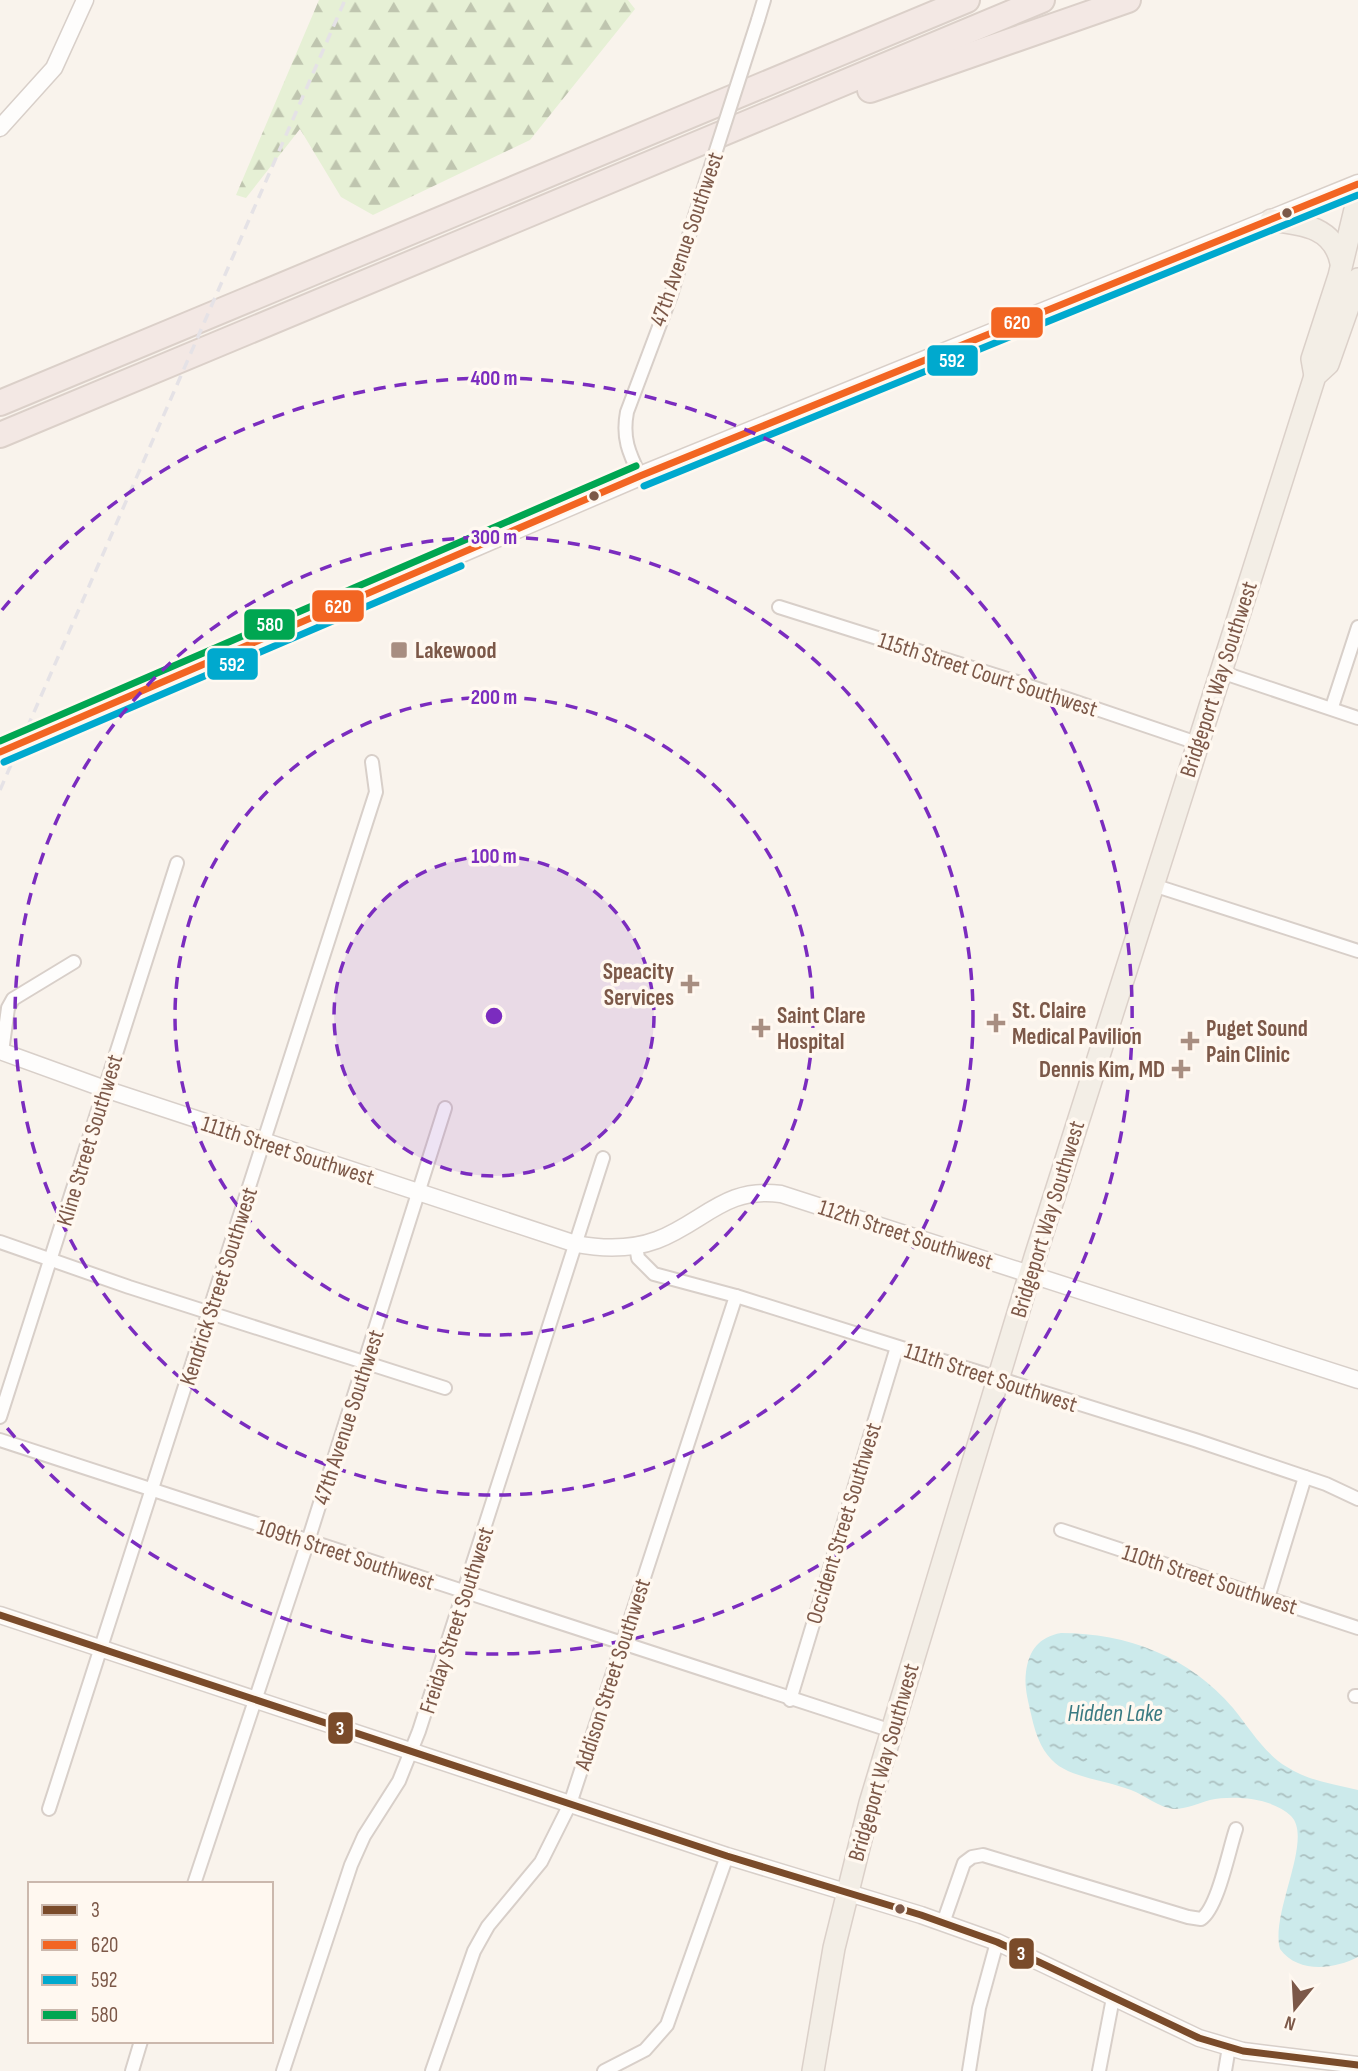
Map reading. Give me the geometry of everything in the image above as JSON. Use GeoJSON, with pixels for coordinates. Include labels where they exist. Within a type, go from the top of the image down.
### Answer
{"type":"FeatureCollection","features":[{"type":"Feature","properties":{"kind":"highway"},"geometry":{"type":"LineString","coordinates":[[680,119],[763,73],[929,0]]}},
{"type":"Feature","properties":{"kind":"highway"},"geometry":{"type":"LineString","coordinates":[[0,402],[967,0]]}},
{"type":"Feature","properties":{"kind":"highway"},"geometry":{"type":"LineString","coordinates":[[0,435],[674,156],[1042,0]]}},
{"type":"Feature","properties":{"kind":"highway"},"geometry":{"type":"LineString","coordinates":[[674,156],[745,138],[954,58],[1128,0]]}},
{"type":"Feature","properties":{"kind":"main road"},"geometry":{"type":"LineString","coordinates":[[0,752],[640,476],[1358,184]]}},
{"type":"Feature","properties":{"kind":"main road","name":"Bridgeport Way Southwest"},"geometry":{"type":"LineString","coordinates":[[813,2071],[846,1893],[892,1731],[997,1380],[1315,376],[1312,359],[1358,197]]}},
{"type":"Feature","properties":{"kind":"main road"},"geometry":{"type":"LineString","coordinates":[[1271,220],[1311,227],[1325,233],[1335,245],[1341,263]]}},
{"type":"Feature","properties":{"kind":"main road","name":"Bridgeport Way Southwest"},"geometry":{"type":"LineString","coordinates":[[1315,376],[1328,365],[1358,279]]}},
{"type":"Feature","properties":{"kind":"street"},"geometry":{"type":"LineString","coordinates":[[0,128],[54,68],[85,0]]}},
{"type":"Feature","properties":{"kind":"street","name":"47th Avenue Southwest"},"geometry":{"type":"LineString","coordinates":[[640,476],[623,432],[764,0]]}},
{"type":"Feature","properties":{"kind":"street","name":"115th Street Court Southwest"},"geometry":{"type":"LineString","coordinates":[[779,607],[1017,682],[1197,743]]}},
{"type":"Feature","properties":{"kind":"street"},"geometry":{"type":"LineString","coordinates":[[1332,707],[1358,626]]}},
{"type":"Feature","properties":{"kind":"street"},"geometry":{"type":"LineString","coordinates":[[1221,672],[1332,707],[1358,718]]}},
{"type":"Feature","properties":{"kind":"street","name":"Kendrick Street Southwest"},"geometry":{"type":"LineString","coordinates":[[49,1809],[376,792],[372,762]]}},
{"type":"Feature","properties":{"kind":"street","name":"Kline Street Southwest"},"geometry":{"type":"LineString","coordinates":[[0,1417],[177,863]]}},
{"type":"Feature","properties":{"kind":"street"},"geometry":{"type":"LineString","coordinates":[[1153,885],[1358,951]]}},
{"type":"Feature","properties":{"kind":"street"},"geometry":{"type":"LineString","coordinates":[[1,1051],[8,1008],[13,999],[74,962]]}},
{"type":"Feature","properties":{"kind":"street","name":"111th Street Southwest"},"geometry":{"type":"LineString","coordinates":[[1,1051],[105,1089],[576,1244]]}},
{"type":"Feature","properties":{"kind":"street","name":"47th Avenue Southwest"},"geometry":{"type":"LineString","coordinates":[[195,1882],[420,1194],[444,1108]]}},
{"type":"Feature","properties":{"kind":"street","name":"Freiday Street Southwest"},"geometry":{"type":"LineString","coordinates":[[283,2071],[351,1865],[364,1836],[399,1781],[412,1751],[466,1593],[603,1158]]}},
{"type":"Feature","properties":{"kind":"street","name":"112th Street Southwest"},"geometry":{"type":"LineString","coordinates":[[576,1244],[604,1248],[636,1246],[665,1237],[736,1196],[760,1192],[792,1196],[1358,1380]]}},
{"type":"Feature","properties":{"kind":"street"},"geometry":{"type":"LineString","coordinates":[[0,1242],[129,1287],[211,1311],[445,1388]]}},
{"type":"Feature","properties":{"kind":"street","name":"111th Street Southwest"},"geometry":{"type":"LineString","coordinates":[[636,1246],[638,1258],[654,1274],[736,1296],[1305,1477],[1358,1499]]}},
{"type":"Feature","properties":{"kind":"street","name":"Addison Street Southwest"},"geometry":{"type":"LineString","coordinates":[[432,2071],[462,1980],[478,1944],[541,1862],[570,1804],[736,1296]]}},
{"type":"Feature","properties":{"kind":"street","name":"Occident Street Southwest"},"geometry":{"type":"LineString","coordinates":[[790,1700],[897,1347]]}},
{"type":"Feature","properties":{"kind":"street","name":"109th Street Southwest"},"geometry":{"type":"LineString","coordinates":[[0,1440],[790,1700],[892,1731]]}},
{"type":"Feature","properties":{"kind":"street"},"geometry":{"type":"LineString","coordinates":[[1268,1598],[1305,1477]]}},
{"type":"Feature","properties":{"kind":"street","name":"110th Street Southwest"},"geometry":{"type":"LineString","coordinates":[[1061,1530],[1358,1628]]}},
{"type":"Feature","properties":{"kind":"street"},"geometry":{"type":"LineString","coordinates":[[0,1615],[727,1856],[997,1942],[1199,2038],[1281,2057],[1354,2067]]}},
{"type":"Feature","properties":{"kind":"street"},"geometry":{"type":"LineString","coordinates":[[943,1923],[962,1866],[968,1858],[983,1855],[1182,1916],[1201,1919],[1208,1914],[1213,1902],[1236,1829]]}},
{"type":"Feature","properties":{"kind":"street"},"geometry":{"type":"LineString","coordinates":[[604,2071],[645,2050],[667,2025],[727,1856]]}},
{"type":"Feature","properties":{"kind":"street"},"geometry":{"type":"LineString","coordinates":[[968,2071],[979,2008],[997,1942]]}},
{"type":"Feature","properties":{"kind":"street"},"geometry":{"type":"LineString","coordinates":[[1099,2071],[1113,1998]]}},
{"type":"Feature","properties":{"kind":"street"},"geometry":{"type":"LineString","coordinates":[[132,2071],[140,2043]]}},
{"type":"Feature","properties":{"kind":"street"},"geometry":{"type":"LineString","coordinates":[[1225,2071],[1229,2047]]}},
{"type":"Feature","properties":{"kind":"green space"},"geometry":{"type":"Polygon","coordinates":[[[319,0],[628,0],[635,9],[530,140],[373,215],[341,197],[300,129],[246,198],[236,195],[319,0]]]}},
{"type":"Feature","properties":{"kind":"water","name":"Hidden Lake"},"geometry":{"type":"Polygon","coordinates":[[[1061,1633],[1086,1634],[1133,1643],[1177,1662],[1216,1690],[1264,1748],[1279,1761],[1312,1779],[1358,1790],[1358,1957],[1328,1966],[1307,1966],[1288,1957],[1280,1949],[1281,1916],[1298,1841],[1297,1827],[1291,1816],[1283,1810],[1253,1799],[1230,1798],[1210,1800],[1183,1808],[1168,1808],[1131,1790],[1066,1770],[1055,1762],[1037,1736],[1026,1678],[1027,1664],[1036,1646],[1041,1641],[1061,1633]]]}},
{"type":"Feature","properties":{"kind":"railway"},"geometry":{"type":"LineString","coordinates":[[0,790],[345,0]]}},
{"type":"Feature","properties":{"kind":"transit line","name":"620"},"geometry":{"type":"LineString","coordinates":[[0,752],[640,476],[1358,184]]}},
{"type":"Feature","properties":{"kind":"transit line","name":"592"},"geometry":{"type":"LineString","coordinates":[[644,486],[1358,195]]}},
{"type":"Feature","properties":{"kind":"transit line","name":"580"},"geometry":{"type":"LineString","coordinates":[[0,741],[636,466]]}},
{"type":"Feature","properties":{"kind":"transit line","name":"592"},"geometry":{"type":"LineString","coordinates":[[4,762],[461,566]]}},
{"type":"Feature","properties":{"kind":"transit line","name":"3"},"geometry":{"type":"LineString","coordinates":[[0,1615],[727,1856],[921,1915],[997,1942],[1199,2038],[1243,2051],[1358,2065]]}},
{"type":"Feature","properties":{"kind":"place","name":"Lakewood"},"geometry":{"type":"Point","coordinates":[399,650]}},
{"type":"Feature","properties":{"kind":"place","name":"Speacity Services"},"geometry":{"type":"Point","coordinates":[690,984]}},
{"type":"Feature","properties":{"kind":"place","name":"St. Claire Medical Pavilion"},"geometry":{"type":"Point","coordinates":[996,1023]}},
{"type":"Feature","properties":{"kind":"place","name":"Saint Clare Hospital"},"geometry":{"type":"Point","coordinates":[761,1028]}},
{"type":"Feature","properties":{"kind":"place","name":"Puget Sound Pain Clinic"},"geometry":{"type":"Point","coordinates":[1190,1041]}},
{"type":"Feature","properties":{"kind":"place","name":"Dennis Kim, MD"},"geometry":{"type":"Point","coordinates":[1181,1069]}}]}
